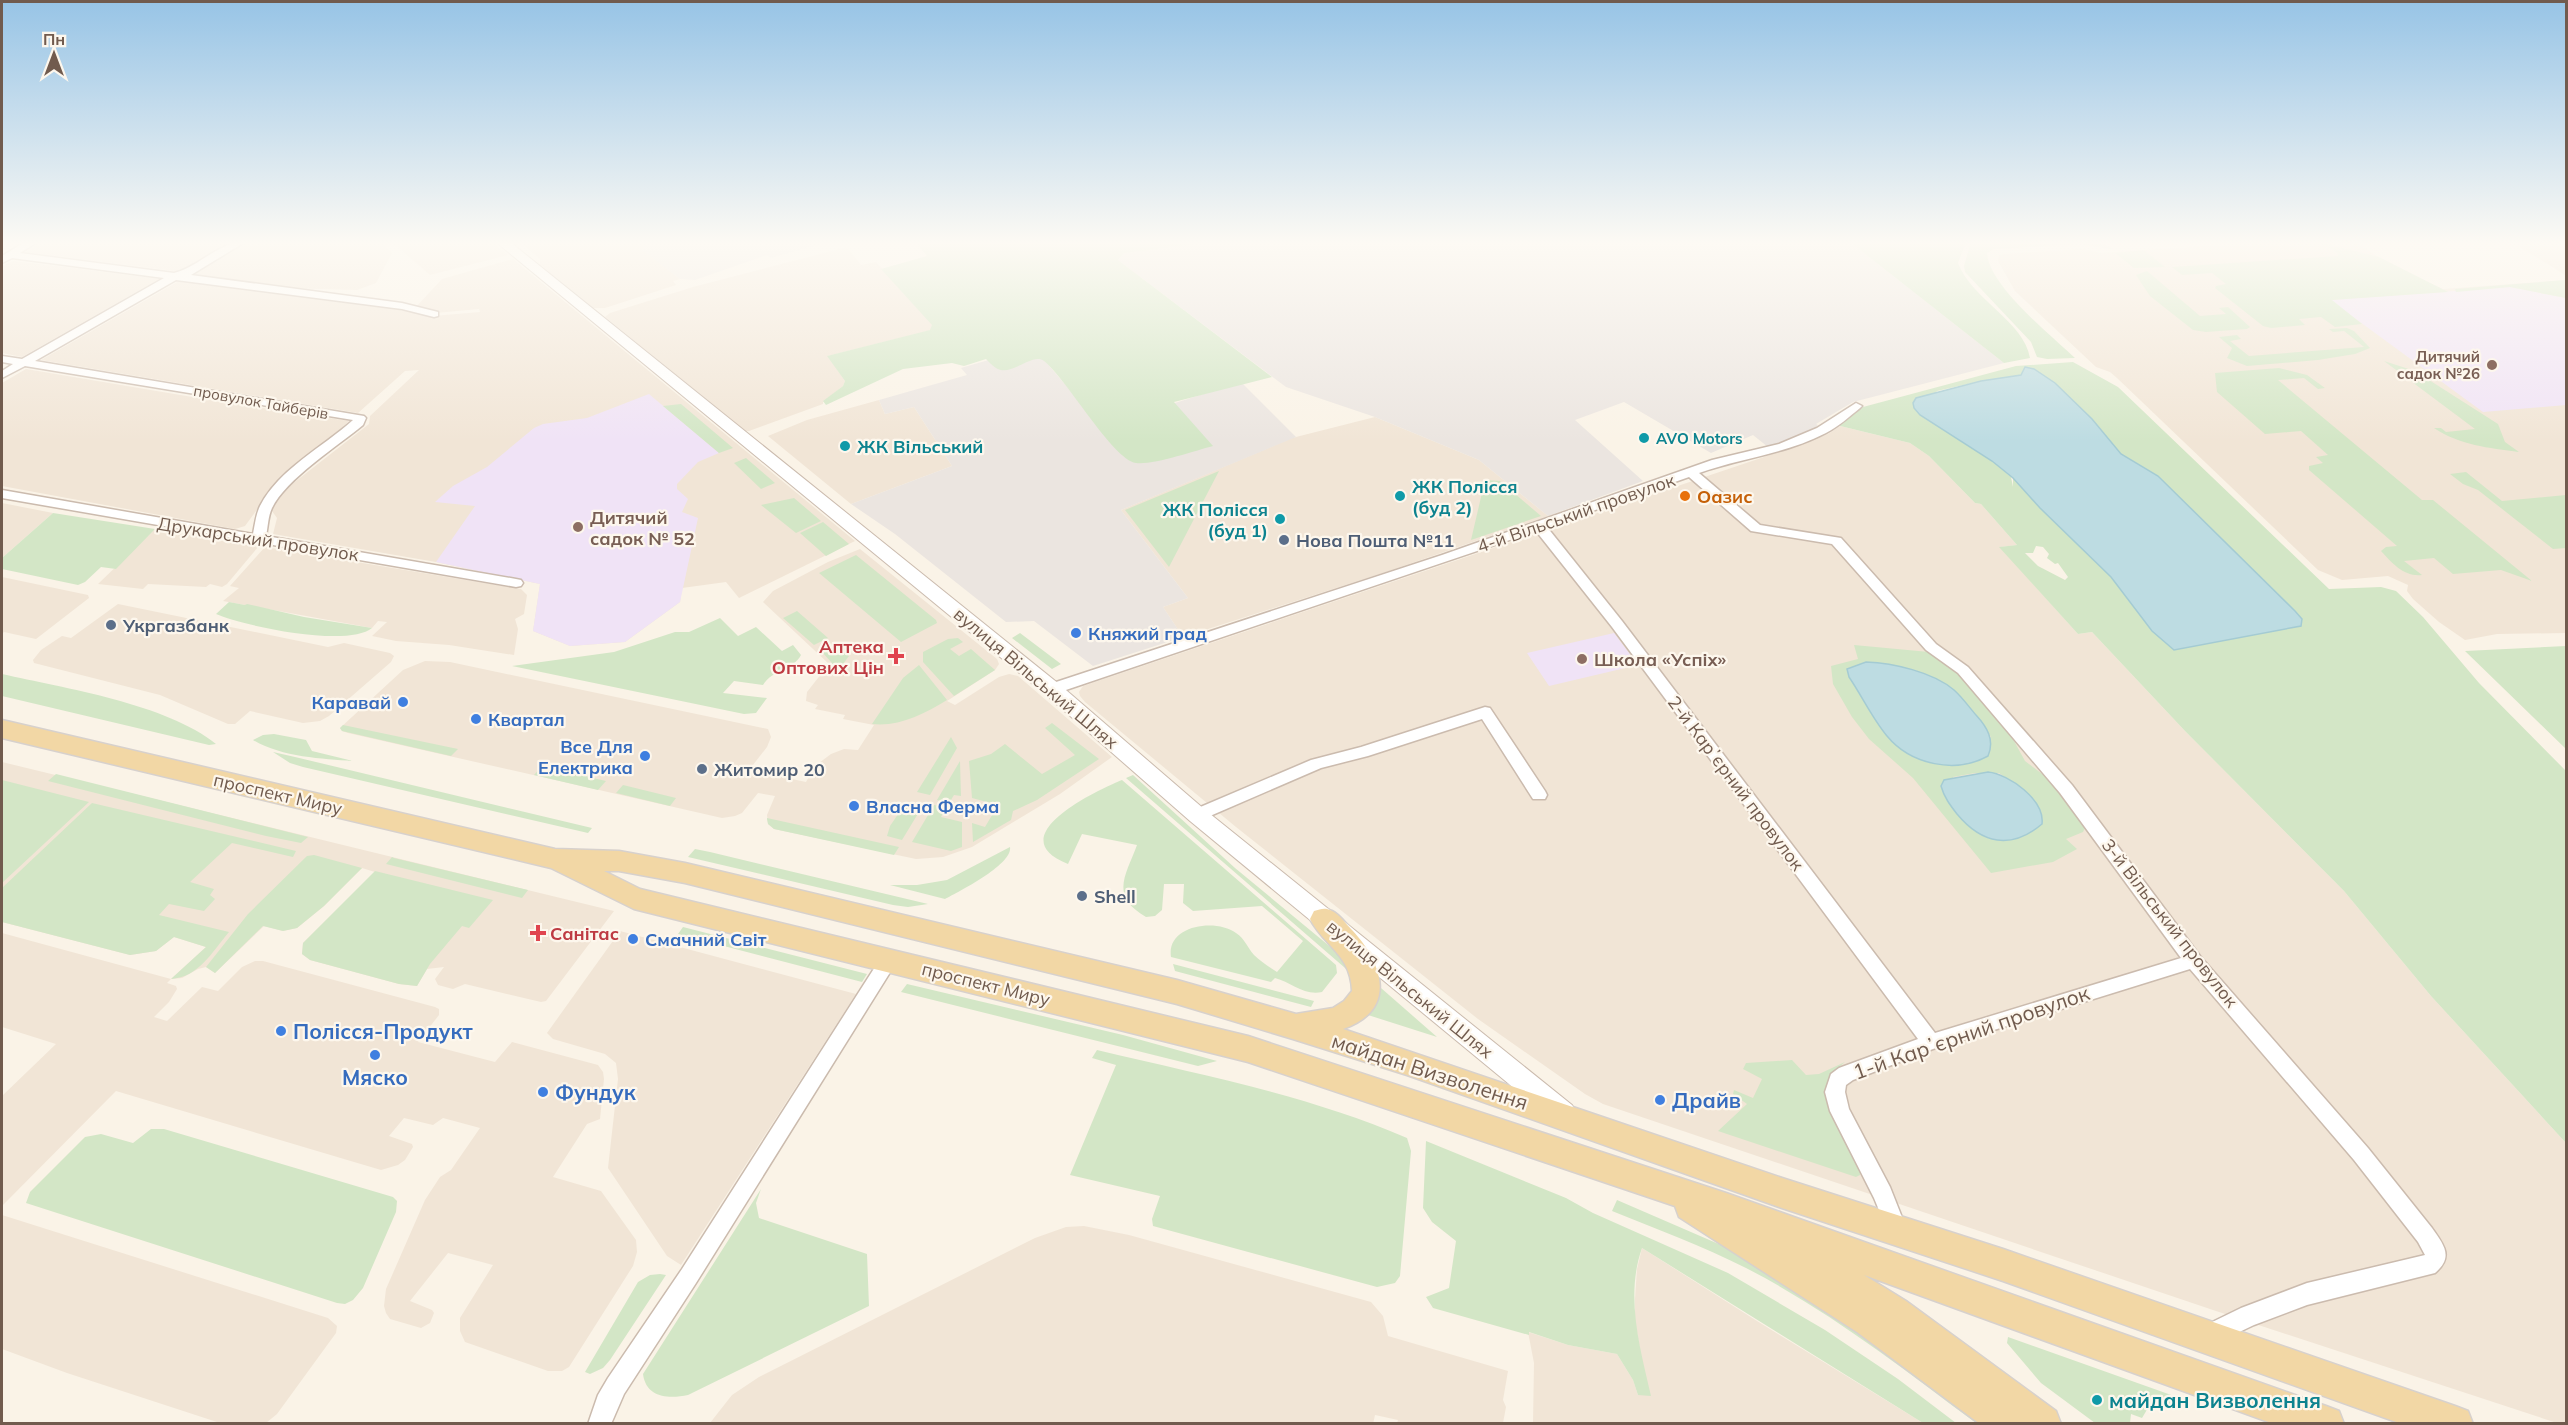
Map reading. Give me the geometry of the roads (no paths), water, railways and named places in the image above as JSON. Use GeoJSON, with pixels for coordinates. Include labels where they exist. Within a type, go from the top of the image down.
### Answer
{"type":"FeatureCollection","features":[{"type":"Feature","properties":{"kind":"main road","name":"проспект Миру"},"geometry":{"type":"LineString","coordinates":[[2,729],[555,859],[620,861],[685,873],[1177,992],[1293,1026]]}},
{"type":"Feature","properties":{"kind":"main road","name":"проспект Миру"},"geometry":{"type":"LineString","coordinates":[[555,859],[634,898],[1248,1049],[1420,1106]]}},
{"type":"Feature","properties":{"kind":"main road"},"geometry":{"type":"LineString","coordinates":[[1293,1026],[1322,1024],[1345,1016],[1359,1005],[1367,993],[1367,977],[1360,961],[1324,919]]}},
{"type":"Feature","properties":{"kind":"main road","name":"майдан Визволення"},"geometry":{"type":"LineString","coordinates":[[1293,1026],[1568,1117],[2455,1424]]}},
{"type":"Feature","properties":{"kind":"main road","name":"майдан Визволення"},"geometry":{"type":"LineString","coordinates":[[1420,1106],[1726,1208],[2004,1310],[2326,1424]]}},
{"type":"Feature","properties":{"kind":"main road","name":"майдан Визволення"},"geometry":{"type":"LineString","coordinates":[[1568,1117],[1665,1188],[1869,1320],[2011,1424]]}},
{"type":"Feature","properties":{"kind":"main road","name":"майдан Визволення"},"geometry":{"type":"LineString","coordinates":[[1616,1134],[1726,1208],[1894,1313],[2043,1424]]}},
{"type":"Feature","properties":{"kind":"street"},"geometry":{"type":"LineString","coordinates":[[2,375],[118,308]]}},
{"type":"Feature","properties":{"kind":"street"},"geometry":{"type":"LineString","coordinates":[[412,308],[434,314]]}},
{"type":"Feature","properties":{"kind":"street","name":"вулиця Вільський Шлях"},"geometry":{"type":"LineString","coordinates":[[584,308],[1052,689],[1197,815],[1568,1117]]}},
{"type":"Feature","properties":{"kind":"street","name":"провулок Тайберів"},"geometry":{"type":"LineString","coordinates":[[2,359],[360,418],[359,422],[337,442],[277,490],[265,508],[259,539]]}},
{"type":"Feature","properties":{"kind":"street","name":"4-й Вільський провулок"},"geometry":{"type":"LineString","coordinates":[[1052,689],[1539,526],[1716,463],[1744,459],[1814,434],[1856,406]]}},
{"type":"Feature","properties":{"kind":"street","name":"3-й Вільський провулок"},"geometry":{"type":"LineString","coordinates":[[1692,473],[1756,528],[1836,541],[1931,647],[1963,670],[2034,750],[2118,857],[2194,961],[2361,1154],[2425,1234],[2434,1249],[2436,1259],[2428,1266],[2307,1294],[2249,1316],[2206,1337]]}},
{"type":"Feature","properties":{"kind":"street","name":"Друкарський провулок"},"geometry":{"type":"LineString","coordinates":[[2,494],[516,583]]}},
{"type":"Feature","properties":{"kind":"street","name":"2-й Карʼєрний провулок"},"geometry":{"type":"LineString","coordinates":[[1539,526],[1630,641],[1931,1042]]}},
{"type":"Feature","properties":{"kind":"street"},"geometry":{"type":"LineString","coordinates":[[1197,815],[1317,764],[1363,752],[1485,712],[1539,795]]}},
{"type":"Feature","properties":{"kind":"street"},"geometry":{"type":"LineString","coordinates":[[599,1424],[606,1403],[616,1386],[696,1266],[888,961]]}},
{"type":"Feature","properties":{"kind":"street","name":"1-й Карʼєрний провулок"},"geometry":{"type":"LineString","coordinates":[[1897,1231],[1883,1194],[1840,1111],[1835,1092],[1838,1080],[1846,1074],[1931,1042],[2194,961]]}},
{"type":"Feature","properties":{"kind":"water"},"geometry":{"type":"Polygon","coordinates":[[[2025,367],[2034,369],[2055,383],[2092,419],[2121,454],[2158,476],[2295,611],[2302,619],[2301,626],[2174,650],[2152,631],[2111,577],[2040,508],[2013,478],[1992,461],[1920,415],[1914,408],[1913,403],[1916,398],[1981,381],[2021,375],[2025,367]]]}},
{"type":"Feature","properties":{"kind":"water"},"geometry":{"type":"Polygon","coordinates":[[[1866,662],[1888,664],[1924,673],[1954,690],[1986,729],[1991,745],[1988,756],[1962,765],[1934,764],[1908,754],[1897,746],[1877,722],[1849,677],[1847,669],[1866,662]]]}},
{"type":"Feature","properties":{"kind":"water"},"geometry":{"type":"Polygon","coordinates":[[[1988,772],[2006,778],[2024,790],[2038,806],[2042,824],[2019,838],[1997,840],[1976,832],[1967,824],[1950,804],[1941,786],[1944,780],[1988,772]]]}},
{"type":"Feature","properties":{"kind":"place","name":"Дитячий садок №26"},"geometry":{"type":"Point","coordinates":[2492,365]}},
{"type":"Feature","properties":{"kind":"place","name":"AVO Motors"},"geometry":{"type":"Point","coordinates":[1644,438]}},
{"type":"Feature","properties":{"kind":"place","name":"ЖК Вільський"},"geometry":{"type":"Point","coordinates":[845,446]}},
{"type":"Feature","properties":{"kind":"place","name":"ЖК Полісся (буд 2)"},"geometry":{"type":"Point","coordinates":[1400,496]}},
{"type":"Feature","properties":{"kind":"place","name":"Оазис"},"geometry":{"type":"Point","coordinates":[1685,496]}},
{"type":"Feature","properties":{"kind":"place","name":"ЖК Полісся (буд 1)"},"geometry":{"type":"Point","coordinates":[1280,519]}},
{"type":"Feature","properties":{"kind":"place","name":"Дитячий садок № 52"},"geometry":{"type":"Point","coordinates":[578,527]}},
{"type":"Feature","properties":{"kind":"place","name":"Нова Пошта №11"},"geometry":{"type":"Point","coordinates":[1284,540]}},
{"type":"Feature","properties":{"kind":"place","name":"Укргазбанк"},"geometry":{"type":"Point","coordinates":[111,625]}},
{"type":"Feature","properties":{"kind":"place","name":"Княжий град"},"geometry":{"type":"Point","coordinates":[1076,633]}},
{"type":"Feature","properties":{"kind":"place","name":"Аптека Оптових Цін"},"geometry":{"type":"Point","coordinates":[896,656]}},
{"type":"Feature","properties":{"kind":"place","name":"Школа «Успіх»"},"geometry":{"type":"Point","coordinates":[1582,659]}},
{"type":"Feature","properties":{"kind":"place","name":"Каравай"},"geometry":{"type":"Point","coordinates":[403,702]}},
{"type":"Feature","properties":{"kind":"place","name":"Квартал"},"geometry":{"type":"Point","coordinates":[476,719]}},
{"type":"Feature","properties":{"kind":"place","name":"Все Для Електрика"},"geometry":{"type":"Point","coordinates":[645,756]}},
{"type":"Feature","properties":{"kind":"place","name":"Житомир 20"},"geometry":{"type":"Point","coordinates":[702,769]}},
{"type":"Feature","properties":{"kind":"place","name":"Власна Ферма"},"geometry":{"type":"Point","coordinates":[854,806]}},
{"type":"Feature","properties":{"kind":"place","name":"Shell"},"geometry":{"type":"Point","coordinates":[1082,896]}},
{"type":"Feature","properties":{"kind":"place","name":"Санітас"},"geometry":{"type":"Point","coordinates":[538,933]}},
{"type":"Feature","properties":{"kind":"place","name":"Смачний Світ"},"geometry":{"type":"Point","coordinates":[633,939]}},
{"type":"Feature","properties":{"kind":"place","name":"Полісся-Продукт"},"geometry":{"type":"Point","coordinates":[281,1031]}},
{"type":"Feature","properties":{"kind":"place","name":"Мяско"},"geometry":{"type":"Point","coordinates":[375,1055]}},
{"type":"Feature","properties":{"kind":"place","name":"Фундук"},"geometry":{"type":"Point","coordinates":[543,1092]}},
{"type":"Feature","properties":{"kind":"place","name":"Драйв"},"geometry":{"type":"Point","coordinates":[1660,1100]}},
{"type":"Feature","properties":{"kind":"place","name":"майдан Визволення"},"geometry":{"type":"Point","coordinates":[2097,1400]}}]}
